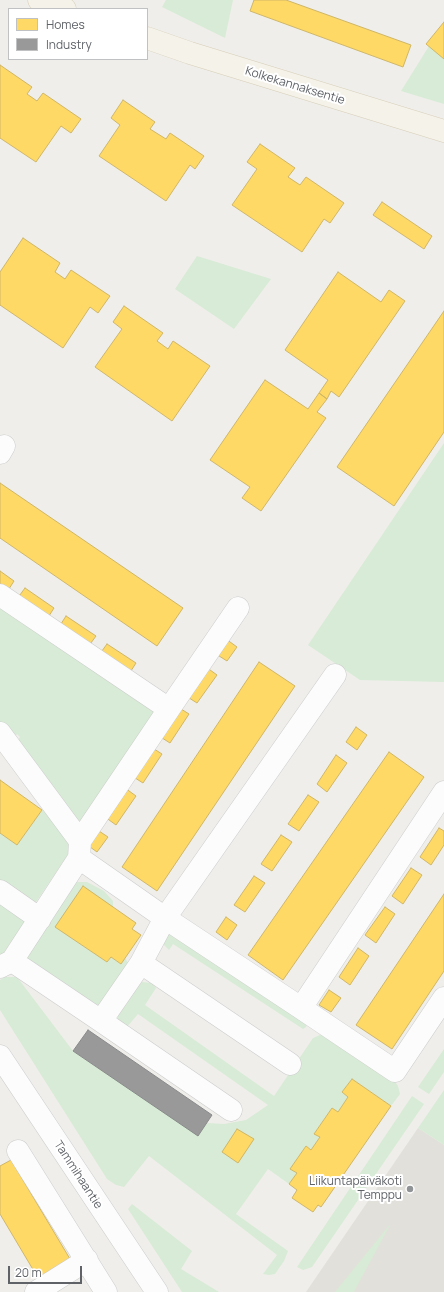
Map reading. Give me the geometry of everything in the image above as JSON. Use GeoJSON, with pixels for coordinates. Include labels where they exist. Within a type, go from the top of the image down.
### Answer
{"type":"FeatureCollection","features":[{"type":"Feature","properties":{"kind":"main road"},"geometry":{"type":"LineString","coordinates":[[39,0],[61,8]]}},
{"type":"Feature","properties":{"kind":"main road","name":"Kolkekannaksentie"},"geometry":{"type":"LineString","coordinates":[[148,38],[190,53],[444,131]]}},
{"type":"Feature","properties":{"kind":"street"},"geometry":{"type":"LineString","coordinates":[[0,595],[169,709]]}},
{"type":"Feature","properties":{"kind":"street"},"geometry":{"type":"LineString","coordinates":[[231,1110],[101,1021],[6,964],[40,919],[79,849],[169,709],[238,608]]}},
{"type":"Feature","properties":{"kind":"street"},"geometry":{"type":"LineString","coordinates":[[101,1021],[141,963],[165,918],[335,674]]}},
{"type":"Feature","properties":{"kind":"street"},"geometry":{"type":"LineString","coordinates":[[0,733],[79,849],[165,918],[395,1071],[444,998]]}},
{"type":"Feature","properties":{"kind":"street"},"geometry":{"type":"LineString","coordinates":[[301,1008],[444,792]]}},
{"type":"Feature","properties":{"kind":"street"},"geometry":{"type":"LineString","coordinates":[[0,892],[40,919]]}},
{"type":"Feature","properties":{"kind":"street"},"geometry":{"type":"LineString","coordinates":[[141,963],[290,1064]]}},
{"type":"Feature","properties":{"kind":"street","name":"Tammihaantie"},"geometry":{"type":"LineString","coordinates":[[0,1056],[157,1292]]}},
{"type":"Feature","properties":{"kind":"street"},"geometry":{"type":"LineString","coordinates":[[18,1151],[106,1292]]}},
{"type":"Feature","properties":{"kind":"street"},"geometry":{"type":"LineString","coordinates":[[36,1292],[87,1260]]}},
{"type":"Feature","properties":{"kind":"shaded area","name":"Liikuntapäiväkoti Temppu"},"geometry":{"type":"Polygon","coordinates":[[[418,1128],[444,1145],[444,1292],[306,1292],[418,1128]]]}},
{"type":"Feature","properties":{"kind":"green space"},"geometry":{"type":"Polygon","coordinates":[[[166,0],[233,0],[225,38],[162,7],[166,0]]]}},
{"type":"Feature","properties":{"kind":"green space"},"geometry":{"type":"Polygon","coordinates":[[[444,22],[444,104],[401,91],[444,22]]]}},
{"type":"Feature","properties":{"kind":"green space"},"geometry":{"type":"Polygon","coordinates":[[[197,256],[271,279],[234,329],[175,289],[197,256]]]}},
{"type":"Feature","properties":{"kind":"green space"},"geometry":{"type":"Polygon","coordinates":[[[444,443],[444,682],[360,680],[308,645],[444,443]]]}},
{"type":"Feature","properties":{"kind":"green space"},"geometry":{"type":"Polygon","coordinates":[[[0,599],[157,713],[80,829],[15,745],[20,737],[17,734],[12,740],[0,726],[0,599]]]}},
{"type":"Feature","properties":{"kind":"green space"},"geometry":{"type":"Polygon","coordinates":[[[42,810],[65,825],[71,842],[67,856],[32,908],[0,887],[0,833],[17,845],[42,810]]]}},
{"type":"Feature","properties":{"kind":"green space"},"geometry":{"type":"Polygon","coordinates":[[[76,882],[87,882],[104,891],[113,901],[113,907],[56,927],[107,962],[111,957],[121,964],[125,958],[128,963],[99,1007],[23,959],[76,882]]]}},
{"type":"Feature","properties":{"kind":"green space"},"geometry":{"type":"Polygon","coordinates":[[[0,901],[27,919],[0,958],[0,901]]]}},
{"type":"Feature","properties":{"kind":"green space"},"geometry":{"type":"Polygon","coordinates":[[[165,931],[307,1022],[306,1027],[303,1029],[173,944],[169,950],[163,944],[165,931]]]}},
{"type":"Feature","properties":{"kind":"green space"},"geometry":{"type":"Polygon","coordinates":[[[5,977],[17,977],[73,1051],[198,1135],[207,1123],[224,1124],[246,1120],[268,1105],[138,1014],[126,1028],[118,1024],[118,1014],[136,987],[142,982],[152,983],[156,988],[145,1005],[274,1096],[313,1038],[320,1035],[330,1037],[392,1078],[398,1086],[400,1094],[391,1106],[352,1079],[342,1092],[348,1097],[338,1112],[332,1108],[314,1134],[320,1137],[311,1150],[306,1146],[291,1169],[297,1173],[289,1184],[268,1169],[236,1214],[288,1251],[284,1261],[275,1274],[263,1274],[277,1255],[149,1156],[124,1187],[116,1185],[107,1179],[0,1010],[0,980],[5,977]]]}},
{"type":"Feature","properties":{"kind":"green space"},"geometry":{"type":"Polygon","coordinates":[[[444,1049],[444,1072],[429,1094],[418,1087],[444,1049]]]}},
{"type":"Feature","properties":{"kind":"green space"},"geometry":{"type":"Polygon","coordinates":[[[444,1090],[444,1145],[418,1128],[444,1090]]]}},
{"type":"Feature","properties":{"kind":"green space"},"geometry":{"type":"Polygon","coordinates":[[[412,1096],[424,1104],[312,1267],[303,1270],[297,1267],[412,1096]]]}},
{"type":"Feature","properties":{"kind":"green space"},"geometry":{"type":"Polygon","coordinates":[[[132,1204],[192,1251],[181,1269],[219,1292],[182,1292],[128,1209],[132,1204]]]}},
{"type":"Feature","properties":{"kind":"green space"},"geometry":{"type":"Polygon","coordinates":[[[391,1223],[354,1292],[335,1292],[391,1223]]]}},
{"type":"Feature","properties":{"kind":"building: Homes"},"geometry":{"type":"Polygon","coordinates":[[[254,0],[286,0],[411,45],[403,67],[250,11],[254,0]]]}},
{"type":"Feature","properties":{"kind":"building: Homes"},"geometry":{"type":"Polygon","coordinates":[[[444,22],[444,59],[426,44],[444,22]]]}},
{"type":"Feature","properties":{"kind":"building: Homes"},"geometry":{"type":"Polygon","coordinates":[[[0,65],[32,87],[27,94],[37,101],[43,93],[81,119],[71,133],[61,126],[36,162],[0,138],[0,65]]]}},
{"type":"Feature","properties":{"kind":"building: Homes"},"geometry":{"type":"Polygon","coordinates":[[[123,100],[155,122],[150,129],[166,139],[170,133],[204,156],[195,169],[190,165],[166,201],[99,156],[120,125],[111,118],[123,100]]]}},
{"type":"Feature","properties":{"kind":"building: Homes"},"geometry":{"type":"Polygon","coordinates":[[[260,144],[295,168],[288,177],[300,185],[306,177],[344,203],[330,223],[324,219],[302,252],[232,205],[257,169],[247,162],[260,144]]]}},
{"type":"Feature","properties":{"kind":"building: Homes"},"geometry":{"type":"Polygon","coordinates":[[[382,202],[432,236],[424,249],[373,215],[382,202]]]}},
{"type":"Feature","properties":{"kind":"building: Homes"},"geometry":{"type":"Polygon","coordinates":[[[23,238],[60,263],[55,272],[65,279],[71,270],[110,296],[98,313],[90,307],[63,348],[0,305],[0,272],[23,238]]]}},
{"type":"Feature","properties":{"kind":"building: Homes"},"geometry":{"type":"Polygon","coordinates":[[[338,272],[381,302],[389,290],[405,301],[339,397],[331,391],[327,399],[319,393],[328,380],[285,350],[338,272]]]}},
{"type":"Feature","properties":{"kind":"building: Homes"},"geometry":{"type":"Polygon","coordinates":[[[124,306],[163,333],[157,341],[168,349],[173,341],[210,366],[172,421],[95,367],[122,329],[113,322],[124,306]]]}},
{"type":"Feature","properties":{"kind":"building: Homes"},"geometry":{"type":"Polygon","coordinates":[[[444,311],[444,432],[394,506],[337,467],[444,311]]]}},
{"type":"Feature","properties":{"kind":"building: Homes"},"geometry":{"type":"Polygon","coordinates":[[[265,380],[308,409],[319,393],[327,399],[317,412],[326,418],[261,511],[242,498],[250,487],[210,460],[265,380]]]}},
{"type":"Feature","properties":{"kind":"building: Homes"},"geometry":{"type":"Polygon","coordinates":[[[0,483],[183,608],[157,646],[0,538],[0,483]]]}},
{"type":"Feature","properties":{"kind":"building: Homes"},"geometry":{"type":"Polygon","coordinates":[[[0,571],[14,581],[7,592],[0,587],[0,571]]]}},
{"type":"Feature","properties":{"kind":"building: Homes"},"geometry":{"type":"Polygon","coordinates":[[[25,588],[54,608],[47,619],[17,599],[25,588]]]}},
{"type":"Feature","properties":{"kind":"building: Homes"},"geometry":{"type":"Polygon","coordinates":[[[66,616],[96,636],[88,647],[59,627],[66,616]]]}},
{"type":"Feature","properties":{"kind":"building: Homes"},"geometry":{"type":"Polygon","coordinates":[[[226,639],[237,647],[227,661],[216,654],[226,639]]]}},
{"type":"Feature","properties":{"kind":"building: Homes"},"geometry":{"type":"Polygon","coordinates":[[[107,644],[136,663],[129,674],[99,655],[107,644]]]}},
{"type":"Feature","properties":{"kind":"building: Homes"},"geometry":{"type":"Polygon","coordinates":[[[259,662],[295,686],[157,891],[122,867],[259,662]]]}},
{"type":"Feature","properties":{"kind":"building: Homes"},"geometry":{"type":"Polygon","coordinates":[[[206,667],[217,675],[197,703],[186,696],[206,667]]]}},
{"type":"Feature","properties":{"kind":"building: Homes"},"geometry":{"type":"Polygon","coordinates":[[[178,707],[189,714],[170,743],[159,736],[178,707]]]}},
{"type":"Feature","properties":{"kind":"building: Homes"},"geometry":{"type":"Polygon","coordinates":[[[356,727],[367,735],[357,750],[346,742],[356,727]]]}},
{"type":"Feature","properties":{"kind":"building: Homes"},"geometry":{"type":"Polygon","coordinates":[[[151,747],[162,754],[143,783],[132,776],[151,747]]]}},
{"type":"Feature","properties":{"kind":"building: Homes"},"geometry":{"type":"Polygon","coordinates":[[[389,752],[424,777],[283,980],[248,955],[389,752]]]}},
{"type":"Feature","properties":{"kind":"building: Homes"},"geometry":{"type":"Polygon","coordinates":[[[336,755],[347,763],[327,792],[317,784],[336,755]]]}},
{"type":"Feature","properties":{"kind":"building: Homes"},"geometry":{"type":"Polygon","coordinates":[[[0,780],[42,810],[17,845],[0,833],[0,780]]]}},
{"type":"Feature","properties":{"kind":"building: Homes"},"geometry":{"type":"Polygon","coordinates":[[[125,788],[136,796],[116,825],[105,817],[125,788]]]}},
{"type":"Feature","properties":{"kind":"building: Homes"},"geometry":{"type":"Polygon","coordinates":[[[308,795],[319,802],[299,831],[288,824],[308,795]]]}},
{"type":"Feature","properties":{"kind":"building: Homes"},"geometry":{"type":"Polygon","coordinates":[[[439,828],[444,831],[444,845],[431,865],[420,857],[439,828]]]}},
{"type":"Feature","properties":{"kind":"building: Homes"},"geometry":{"type":"Polygon","coordinates":[[[96,829],[108,837],[97,852],[86,844],[96,829]]]}},
{"type":"Feature","properties":{"kind":"building: Homes"},"geometry":{"type":"Polygon","coordinates":[[[281,835],[292,842],[272,871],[261,864],[281,835]]]}},
{"type":"Feature","properties":{"kind":"building: Homes"},"geometry":{"type":"Polygon","coordinates":[[[411,868],[422,875],[403,904],[392,896],[411,868]]]}},
{"type":"Feature","properties":{"kind":"building: Homes"},"geometry":{"type":"Polygon","coordinates":[[[254,876],[265,883],[245,912],[234,905],[254,876]]]}},
{"type":"Feature","properties":{"kind":"building: Homes"},"geometry":{"type":"Polygon","coordinates":[[[83,886],[136,923],[132,929],[141,935],[121,964],[111,957],[107,962],[55,927],[83,886]]]}},
{"type":"Feature","properties":{"kind":"building: Homes"},"geometry":{"type":"Polygon","coordinates":[[[444,894],[444,971],[392,1049],[356,1025],[444,894]]]}},
{"type":"Feature","properties":{"kind":"building: Homes"},"geometry":{"type":"Polygon","coordinates":[[[385,907],[395,914],[376,943],[365,935],[385,907]]]}},
{"type":"Feature","properties":{"kind":"building: Homes"},"geometry":{"type":"Polygon","coordinates":[[[226,917],[237,925],[227,940],[216,932],[226,917]]]}},
{"type":"Feature","properties":{"kind":"building: Homes"},"geometry":{"type":"Polygon","coordinates":[[[358,948],[369,956],[350,985],[339,977],[358,948]]]}},
{"type":"Feature","properties":{"kind":"building: Homes"},"geometry":{"type":"Polygon","coordinates":[[[329,990],[341,998],[331,1012],[319,1005],[329,990]]]}},
{"type":"Feature","properties":{"kind":"building: Homes"},"geometry":{"type":"Polygon","coordinates":[[[352,1079],[391,1106],[321,1207],[318,1205],[313,1212],[292,1198],[297,1190],[289,1184],[297,1173],[290,1169],[306,1146],[311,1150],[320,1137],[314,1134],[332,1108],[338,1112],[348,1097],[342,1092],[352,1079]]]}},
{"type":"Feature","properties":{"kind":"building: Homes"},"geometry":{"type":"Polygon","coordinates":[[[237,1129],[254,1139],[238,1163],[222,1152],[237,1129]]]}},
{"type":"Feature","properties":{"kind":"building: Homes"},"geometry":{"type":"Polygon","coordinates":[[[11,1160],[73,1264],[41,1283],[0,1214],[0,1166],[11,1160]]]}},
{"type":"Feature","properties":{"kind":"building: Industry"},"geometry":{"type":"Polygon","coordinates":[[[88,1030],[212,1115],[198,1136],[73,1051],[88,1030]]]}},
{"type":"Feature","properties":{"kind":"place","name":"Liikuntapäiväkoti Temppu"},"geometry":{"type":"Point","coordinates":[410,1189]}}]}
